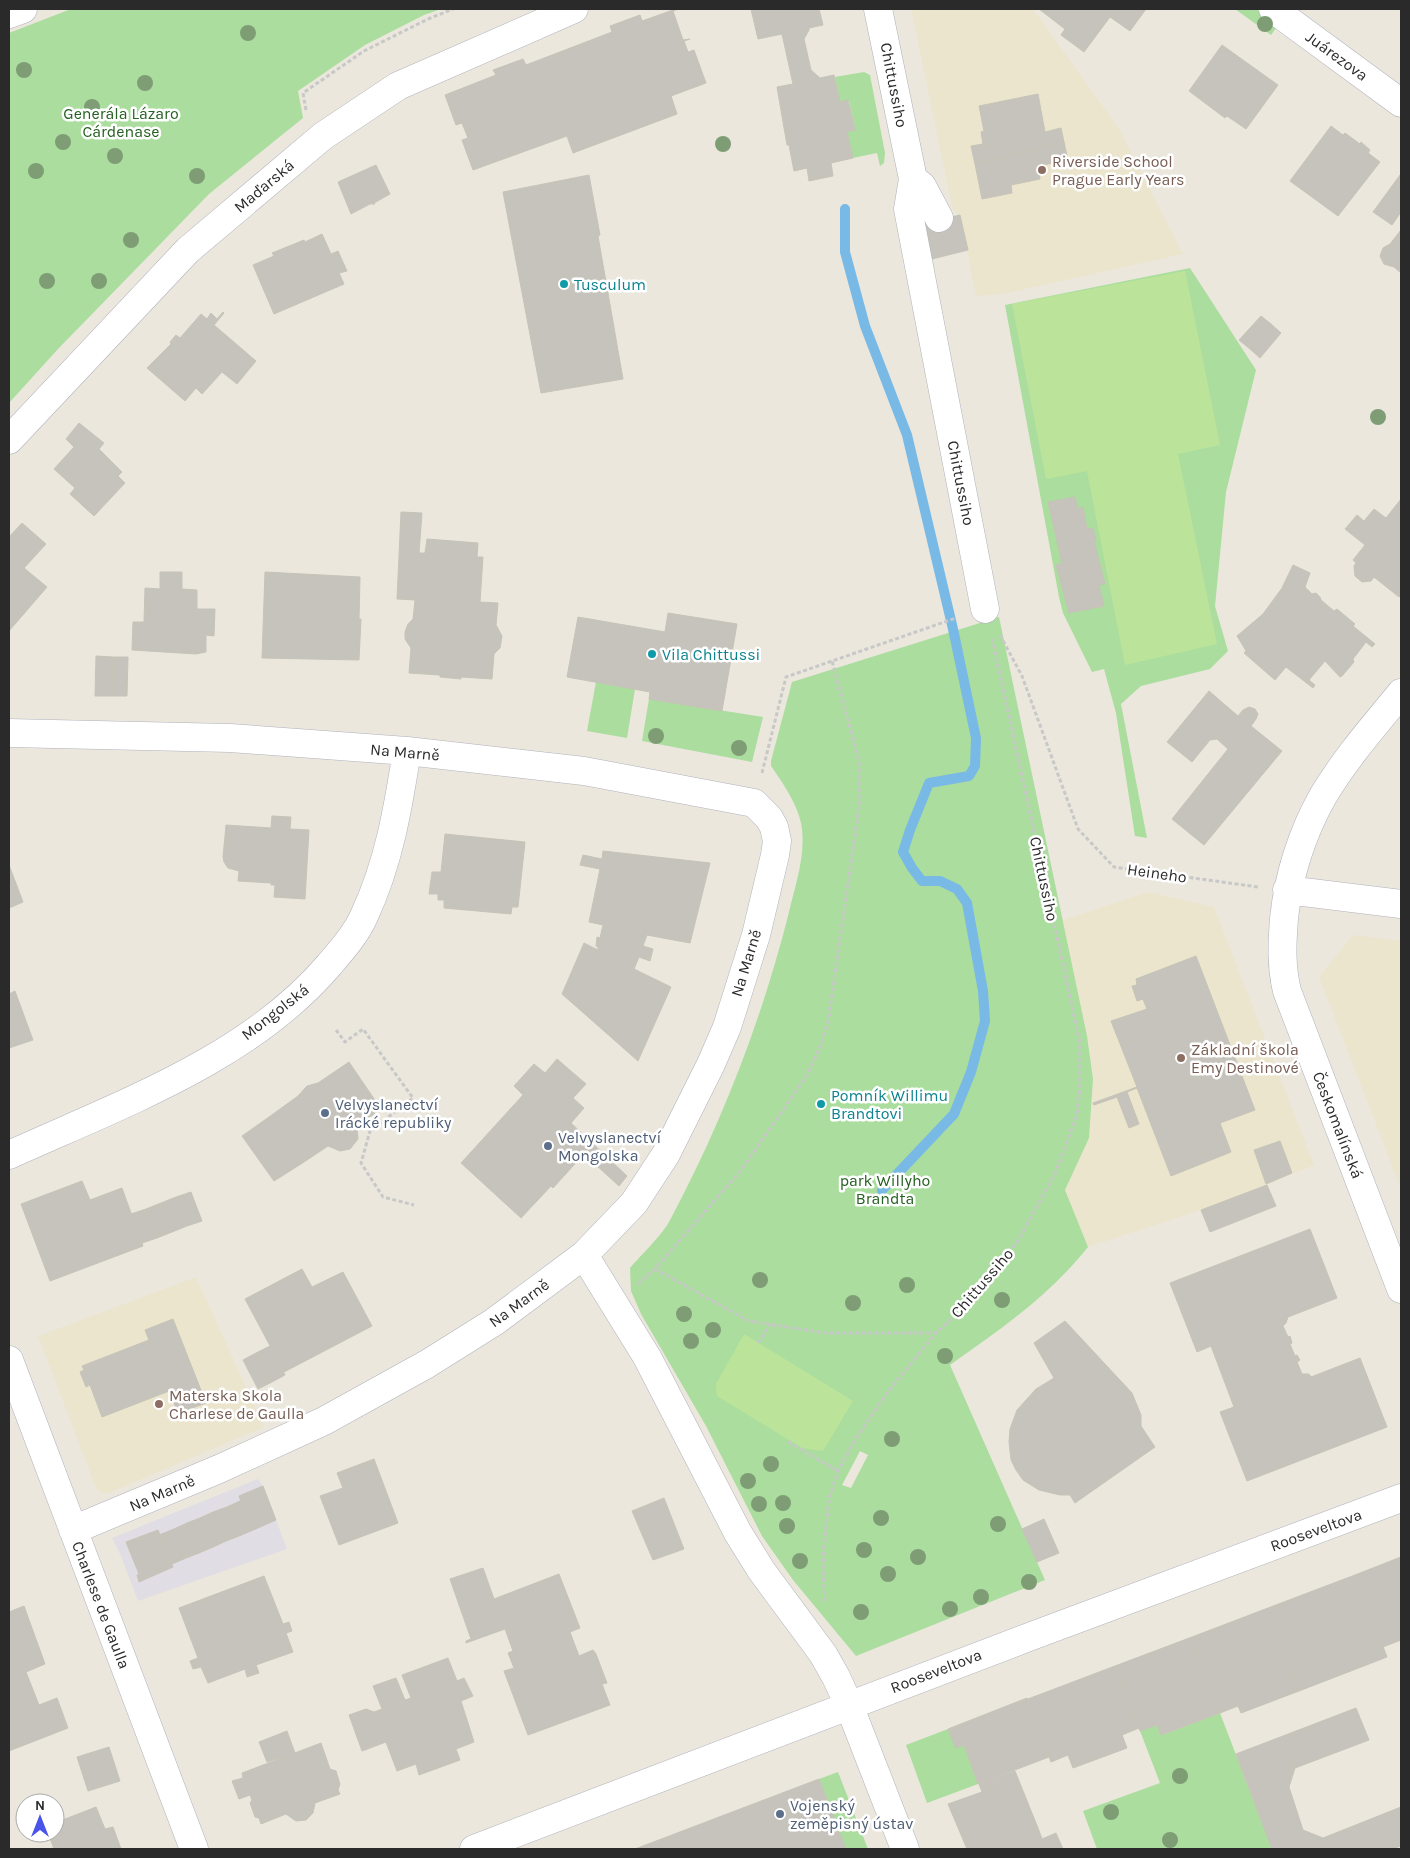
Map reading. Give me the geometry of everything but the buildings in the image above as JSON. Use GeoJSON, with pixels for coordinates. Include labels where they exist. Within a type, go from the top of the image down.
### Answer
{"type":"FeatureCollection","features":[{"type":"Feature","properties":{"kind":"street"},"geometry":{"type":"LineString","coordinates":[[9,14],[23,9]]}},
{"type":"Feature","properties":{"kind":"street","name":"Maďarská"},"geometry":{"type":"LineString","coordinates":[[9,440],[188,250],[323,136],[398,86],[574,9]]}},
{"type":"Feature","properties":{"kind":"street","name":"Chittussiho"},"geometry":{"type":"LineString","coordinates":[[878,9],[913,180],[908,210],[985,608]]}},
{"type":"Feature","properties":{"kind":"street","name":"Juárezova"},"geometry":{"type":"LineString","coordinates":[[1273,9],[1401,103]]}},
{"type":"Feature","properties":{"kind":"street"},"geometry":{"type":"LineString","coordinates":[[913,180],[922,186],[939,218]]}},
{"type":"Feature","properties":{"kind":"street","name":"Českomalínská"},"geometry":{"type":"LineString","coordinates":[[1401,692],[1363,739],[1323,797],[1301,844],[1287,890],[1281,948],[1282,972],[1287,991],[1401,1290]]}},
{"type":"Feature","properties":{"kind":"street","name":"Na Marně"},"geometry":{"type":"LineString","coordinates":[[9,733],[230,738],[407,751],[584,771],[754,803],[766,814],[774,827],[777,841],[756,935],[727,1027],[711,1064],[666,1154],[634,1203],[584,1255],[494,1322],[427,1364],[324,1421],[218,1469],[73,1530]]}},
{"type":"Feature","properties":{"kind":"street","name":"Mongolská"},"geometry":{"type":"LineString","coordinates":[[9,1154],[152,1090],[210,1060],[259,1029],[291,1004],[320,976],[343,950],[364,917],[382,871],[393,835],[407,751]]}},
{"type":"Feature","properties":{"kind":"street"},"geometry":{"type":"LineString","coordinates":[[1287,890],[1401,904]]}},
{"type":"Feature","properties":{"kind":"street"},"geometry":{"type":"LineString","coordinates":[[584,1255],[647,1357],[738,1532],[766,1576],[823,1654],[836,1677],[849,1705],[905,1849]]}},
{"type":"Feature","properties":{"kind":"street","name":"Charlese de Gaulla"},"geometry":{"type":"LineString","coordinates":[[9,1360],[194,1849]]}},
{"type":"Feature","properties":{"kind":"street","name":"Rooseveltova"},"geometry":{"type":"LineString","coordinates":[[474,1849],[849,1705],[1401,1498]]}},
{"type":"Feature","properties":{"kind":"path"},"geometry":{"type":"LineString","coordinates":[[754,803],[786,677],[985,608]]}},
{"type":"Feature","properties":{"kind":"path","name":"Heineho"},"geometry":{"type":"LineString","coordinates":[[985,608],[1022,676],[1078,829],[1114,867],[1287,890]]}},
{"type":"Feature","properties":{"kind":"path","name":"Chittussiho"},"geometry":{"type":"LineString","coordinates":[[826,1604],[823,1570],[824,1546],[829,1499],[838,1471],[855,1440],[887,1393],[936,1333],[957,1314],[1018,1242],[1055,1174],[1076,1115],[1080,1087],[1080,1043],[985,608]]}},
{"type":"Feature","properties":{"kind":"path"},"geometry":{"type":"LineString","coordinates":[[615,1304],[655,1269],[742,1169],[807,1075],[821,1045],[828,1022],[859,807],[858,760],[832,660]]}},
{"type":"Feature","properties":{"kind":"path"},"geometry":{"type":"LineString","coordinates":[[336,1030],[345,1042],[363,1029],[413,1098],[370,1131],[361,1163],[383,1197],[414,1205]]}},
{"type":"Feature","properties":{"kind":"path"},"geometry":{"type":"LineString","coordinates":[[655,1269],[749,1321],[825,1333],[936,1333]]}},
{"type":"Feature","properties":{"kind":"path"},"geometry":{"type":"LineString","coordinates":[[758,1343],[770,1325]]}},
{"type":"Feature","properties":{"kind":"path"},"geometry":{"type":"LineString","coordinates":[[788,1442],[838,1471]]}},
{"type":"Feature","properties":{"kind":"shaded area","name":"Riverside School Prague Early Years"},"geometry":{"type":"Polygon","coordinates":[[[911,9],[1033,9],[1119,129],[1183,254],[1003,294],[976,296],[960,215],[953,211],[911,9]]]}},
{"type":"Feature","properties":{"kind":"shaded area","name":"Základní škola Emy Destinové"},"geometry":{"type":"Polygon","coordinates":[[[1148,892],[1214,907],[1314,1165],[1201,1210],[1088,1247],[1065,1190],[1089,1138],[1093,1079],[1087,1036],[1063,920],[1148,892]]]}},
{"type":"Feature","properties":{"kind":"shaded area"},"geometry":{"type":"Polygon","coordinates":[[[1353,935],[1401,941],[1401,1189],[1319,977],[1353,935]]]}},
{"type":"Feature","properties":{"kind":"shaded area","name":"Materska Skola Charlese de Gaulla"},"geometry":{"type":"Polygon","coordinates":[[[196,1277],[264,1427],[109,1493],[101,1493],[96,1488],[38,1336],[196,1277]]]}},
{"type":"Feature","properties":{"kind":"shaded area"},"geometry":{"type":"Polygon","coordinates":[[[258,1479],[263,1486],[287,1549],[138,1601],[112,1538],[258,1479]]]}},
{"type":"Feature","properties":{"kind":"green space","name":"Generála Lázaro Cárdenase"},"geometry":{"type":"Polygon","coordinates":[[[71,9],[441,9],[424,15],[365,45],[298,91],[303,118],[209,194],[58,349],[9,403],[9,33],[71,9]]]}},
{"type":"Feature","properties":{"kind":"green space"},"geometry":{"type":"Polygon","coordinates":[[[1235,9],[1256,9],[1278,25],[1271,35],[1235,9]]]}},
{"type":"Feature","properties":{"kind":"green space"},"geometry":{"type":"Polygon","coordinates":[[[864,72],[870,75],[885,153],[884,163],[880,166],[877,153],[853,158],[847,132],[855,130],[849,101],[840,102],[835,77],[864,72]]]}},
{"type":"Feature","properties":{"kind":"green space"},"geometry":{"type":"Polygon","coordinates":[[[1190,268],[1256,370],[1226,492],[1215,606],[1228,651],[1210,669],[1141,686],[1121,704],[1147,838],[1135,836],[1116,713],[1104,669],[1092,672],[1063,613],[1005,305],[1190,268]]]}},
{"type":"Feature","properties":{"kind":"green space"},"geometry":{"type":"Polygon","coordinates":[[[1185,271],[1220,445],[1178,454],[1217,644],[1125,665],[1087,471],[1046,479],[1012,304],[1185,271]]]}},
{"type":"Feature","properties":{"kind":"green space","name":"park Willyho Brandta"},"geometry":{"type":"Polygon","coordinates":[[[999,617],[1087,1036],[1093,1079],[1089,1138],[1065,1190],[1088,1247],[1057,1281],[1024,1311],[950,1365],[1045,1580],[856,1656],[793,1580],[762,1536],[706,1426],[641,1314],[631,1291],[630,1268],[669,1222],[706,1148],[722,1111],[752,1034],[788,916],[801,858],[801,823],[789,793],[771,766],[771,761],[792,682],[999,617]],[[860,1451],[842,1485],[851,1488],[868,1455],[860,1451]]]}},
{"type":"Feature","properties":{"kind":"green space"},"geometry":{"type":"Polygon","coordinates":[[[596,682],[635,689],[627,738],[587,731],[596,682]]]}},
{"type":"Feature","properties":{"kind":"green space"},"geometry":{"type":"Polygon","coordinates":[[[649,699],[763,717],[752,762],[642,741],[649,699]]]}},
{"type":"Feature","properties":{"kind":"green space"},"geometry":{"type":"Polygon","coordinates":[[[744,1334],[853,1401],[823,1451],[802,1448],[717,1396],[716,1384],[744,1334]]]}},
{"type":"Feature","properties":{"kind":"green space"},"geometry":{"type":"Polygon","coordinates":[[[1220,1713],[1272,1849],[1097,1849],[1083,1811],[1160,1783],[1140,1731],[1157,1725],[1162,1735],[1220,1713]]]}},
{"type":"Feature","properties":{"kind":"green space"},"geometry":{"type":"Polygon","coordinates":[[[948,1729],[964,1745],[978,1784],[927,1803],[906,1745],[948,1729]]]}},
{"type":"Feature","properties":{"kind":"green space"},"geometry":{"type":"Polygon","coordinates":[[[838,1772],[868,1849],[846,1849],[819,1779],[838,1772]]]}},
{"type":"Feature","properties":{"kind":"waterway"},"geometry":{"type":"LineString","coordinates":[[845,209],[845,252],[865,326],[907,435],[953,629],[976,738],[975,766],[969,776],[929,783],[903,852],[922,881],[940,881],[957,889],[967,903],[983,991],[985,1021],[971,1072],[954,1114],[882,1190]]}},
{"type":"Feature","properties":{"kind":"place","name":"Riverside School Prague Early Years"},"geometry":{"type":"Point","coordinates":[1042,170]}},
{"type":"Feature","properties":{"kind":"place","name":"Tusculum"},"geometry":{"type":"Point","coordinates":[564,284]}},
{"type":"Feature","properties":{"kind":"place","name":"Vila Chittussi"},"geometry":{"type":"Point","coordinates":[652,654]}},
{"type":"Feature","properties":{"kind":"place","name":"Základní škola Emy Destinové"},"geometry":{"type":"Point","coordinates":[1181,1058]}},
{"type":"Feature","properties":{"kind":"place","name":"Pomník Willimu Brandtovi"},"geometry":{"type":"Point","coordinates":[821,1104]}},
{"type":"Feature","properties":{"kind":"place","name":"Velvyslanectví Irácké republiky"},"geometry":{"type":"Point","coordinates":[325,1113]}},
{"type":"Feature","properties":{"kind":"place","name":"Velvyslanectví Mongolska"},"geometry":{"type":"Point","coordinates":[548,1146]}},
{"type":"Feature","properties":{"kind":"place","name":"Materska Skola Charlese de Gaulla"},"geometry":{"type":"Point","coordinates":[159,1404]}},
{"type":"Feature","properties":{"kind":"place","name":"Vojenský zeměpisný ústav"},"geometry":{"type":"Point","coordinates":[780,1814]}}]}
